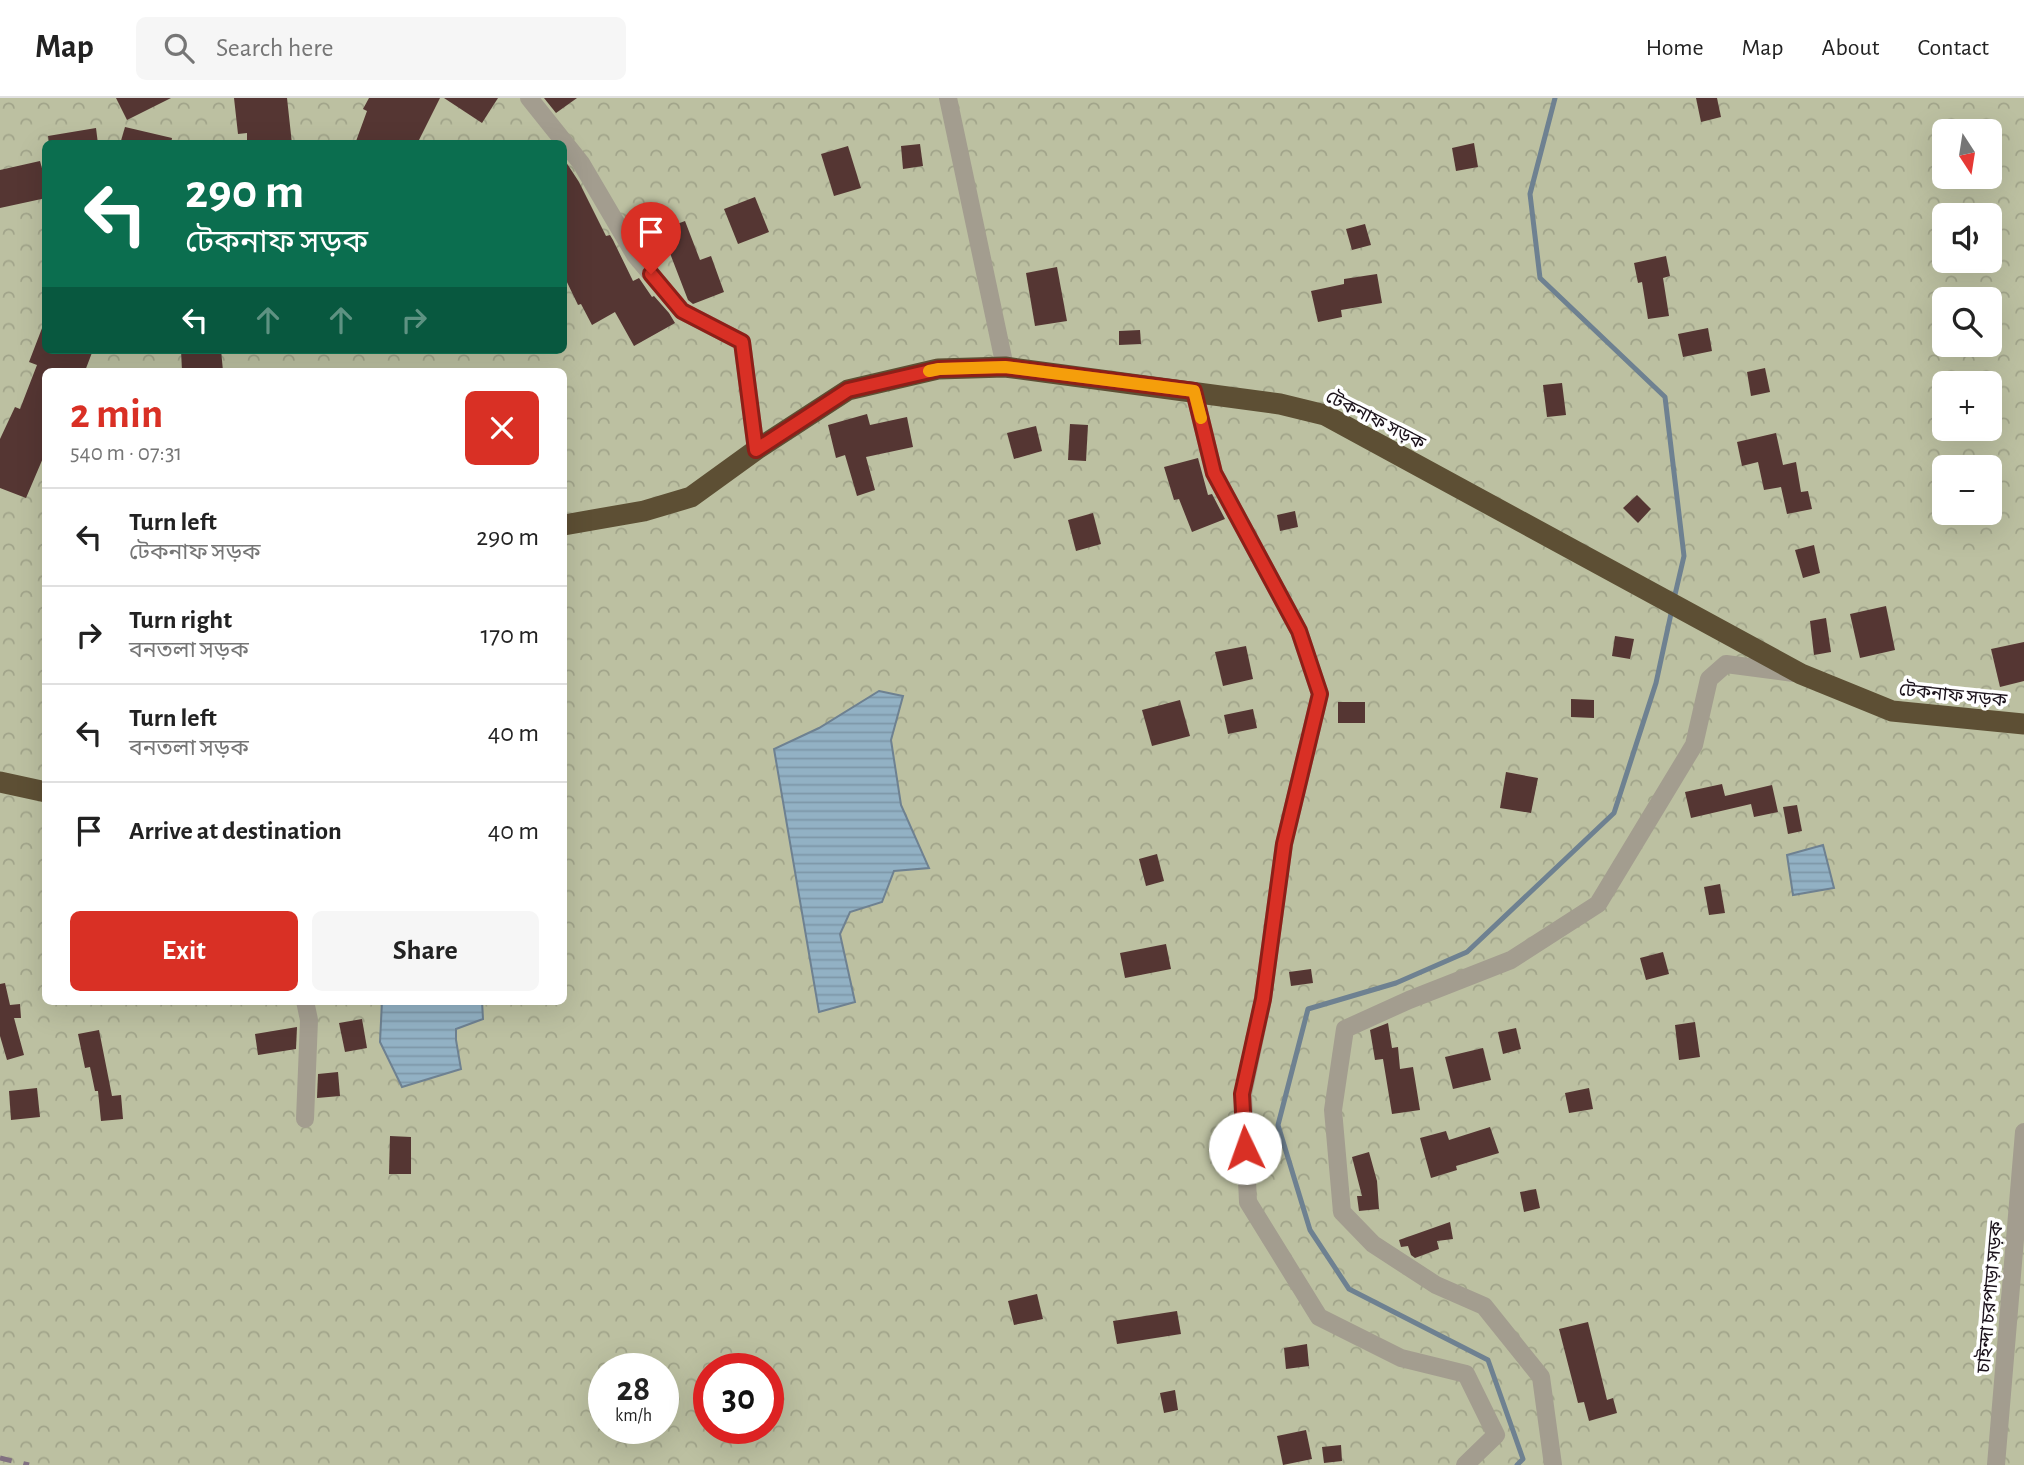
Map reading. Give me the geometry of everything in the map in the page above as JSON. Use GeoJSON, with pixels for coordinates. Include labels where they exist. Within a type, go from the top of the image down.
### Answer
{"type":"FeatureCollection","features":[{"type":"Feature","properties":{"kind":"highway","name":"টেকনাফ সড়ক"},"geometry":{"type":"LineString","coordinates":[[567,524],[644,511],[691,497],[756,450],[848,390],[939,369],[1005,367],[1194,391],[1280,404],[1325,415],[1801,674],[1892,711],[2024,724]]}},
{"type":"Feature","properties":{"kind":"highway"},"geometry":{"type":"LineString","coordinates":[[0,782],[42,791]]}},
{"type":"Feature","properties":{"kind":"street"},"geometry":{"type":"LineString","coordinates":[[529,98],[563,140]]}},
{"type":"Feature","properties":{"kind":"street"},"geometry":{"type":"LineString","coordinates":[[948,98],[1005,367]]}},
{"type":"Feature","properties":{"kind":"street"},"geometry":{"type":"LineString","coordinates":[[567,146],[581,163],[635,255],[682,311],[742,342],[756,450]]}},
{"type":"Feature","properties":{"kind":"street"},"geometry":{"type":"LineString","coordinates":[[1194,391],[1214,473],[1299,631],[1320,694],[1284,844],[1263,999],[1242,1094],[1248,1202],[1319,1317],[1401,1358],[1466,1374],[1496,1435],[1465,1465]]}},
{"type":"Feature","properties":{"kind":"street"},"geometry":{"type":"LineString","coordinates":[[1553,1465],[1541,1377],[1484,1306],[1436,1285],[1373,1244],[1342,1212],[1333,1110],[1345,1029],[1409,1000],[1511,960],[1598,904],[1694,745],[1709,679],[1726,664],[1801,674]]}},
{"type":"Feature","properties":{"kind":"street"},"geometry":{"type":"LineString","coordinates":[[305,1119],[309,1020],[306,1005]]}},
{"type":"Feature","properties":{"kind":"street","name":"চাইন্দা চরপাড়া সড়ক"},"geometry":{"type":"LineString","coordinates":[[1996,1465],[2024,1132]]}},
{"type":"Feature","properties":{"kind":"green space"},"geometry":{"type":"Polygon","coordinates":[[[0,98],[2024,98],[2024,1465],[0,1465],[0,98]]]}},
{"type":"Feature","properties":{"kind":"water"},"geometry":{"type":"Polygon","coordinates":[[[879,691],[903,696],[891,740],[901,805],[929,868],[894,871],[882,902],[850,912],[840,934],[855,1002],[819,1012],[774,749],[819,728],[879,691]]]}},
{"type":"Feature","properties":{"kind":"water"},"geometry":{"type":"Polygon","coordinates":[[[1823,845],[1834,888],[1793,895],[1787,855],[1823,845]]]}},
{"type":"Feature","properties":{"kind":"water"},"geometry":{"type":"Polygon","coordinates":[[[382,1005],[482,1005],[483,1019],[456,1029],[461,1069],[402,1087],[380,1042],[382,1005]]]}},
{"type":"Feature","properties":{"kind":"building"},"geometry":{"type":"Polygon","coordinates":[[[116,98],[171,98],[127,120],[116,98]]]}},
{"type":"Feature","properties":{"kind":"building"},"geometry":{"type":"Polygon","coordinates":[[[234,98],[287,98],[292,140],[247,140],[247,133],[238,134],[234,98]]]}},
{"type":"Feature","properties":{"kind":"building"},"geometry":{"type":"Polygon","coordinates":[[[369,98],[440,98],[419,140],[356,140],[367,111],[363,109],[369,98]]]}},
{"type":"Feature","properties":{"kind":"building"},"geometry":{"type":"Polygon","coordinates":[[[444,98],[498,98],[482,123],[444,98]]]}},
{"type":"Feature","properties":{"kind":"building"},"geometry":{"type":"Polygon","coordinates":[[[544,98],[577,98],[556,113],[544,98]]]}},
{"type":"Feature","properties":{"kind":"building"},"geometry":{"type":"Polygon","coordinates":[[[1696,98],[1717,98],[1721,117],[1701,122],[1696,98]]]}},
{"type":"Feature","properties":{"kind":"building"},"geometry":{"type":"Polygon","coordinates":[[[125,127],[172,138],[172,140],[121,140],[125,127]]]}},
{"type":"Feature","properties":{"kind":"building"},"geometry":{"type":"Polygon","coordinates":[[[96,128],[98,140],[48,140],[48,136],[96,128]]]}},
{"type":"Feature","properties":{"kind":"building"},"geometry":{"type":"Polygon","coordinates":[[[1474,143],[1478,167],[1456,171],[1452,148],[1474,143]]]}},
{"type":"Feature","properties":{"kind":"building"},"geometry":{"type":"Polygon","coordinates":[[[920,144],[923,166],[903,169],[901,146],[920,144]]]}},
{"type":"Feature","properties":{"kind":"building"},"geometry":{"type":"Polygon","coordinates":[[[848,146],[861,188],[834,196],[821,154],[848,146]]]}},
{"type":"Feature","properties":{"kind":"building"},"geometry":{"type":"Polygon","coordinates":[[[40,161],[42,199],[0,208],[0,170],[40,161]]]}},
{"type":"Feature","properties":{"kind":"building"},"geometry":{"type":"Polygon","coordinates":[[[567,164],[606,236],[610,235],[613,240],[633,281],[639,278],[675,323],[634,346],[615,312],[592,325],[581,304],[578,305],[567,282],[567,164]]]}},
{"type":"Feature","properties":{"kind":"building"},"geometry":{"type":"Polygon","coordinates":[[[755,197],[769,232],[738,244],[724,209],[755,197]]]}},
{"type":"Feature","properties":{"kind":"building"},"geometry":{"type":"Polygon","coordinates":[[[685,221],[700,260],[711,256],[724,292],[693,304],[688,300],[661,230],[685,221]]]}},
{"type":"Feature","properties":{"kind":"building"},"geometry":{"type":"Polygon","coordinates":[[[1365,224],[1371,245],[1352,250],[1346,229],[1365,224]]]}},
{"type":"Feature","properties":{"kind":"building"},"geometry":{"type":"Polygon","coordinates":[[[1666,256],[1670,276],[1663,278],[1669,316],[1648,319],[1642,282],[1638,283],[1634,263],[1666,256]]]}},
{"type":"Feature","properties":{"kind":"building"},"geometry":{"type":"Polygon","coordinates":[[[1057,267],[1067,321],[1035,326],[1026,273],[1057,267]]]}},
{"type":"Feature","properties":{"kind":"building"},"geometry":{"type":"Polygon","coordinates":[[[1377,274],[1382,303],[1341,310],[1342,317],[1318,322],[1311,291],[1344,284],[1344,279],[1377,274]]]}},
{"type":"Feature","properties":{"kind":"building"},"geometry":{"type":"Polygon","coordinates":[[[42,328],[42,354],[91,354],[86,368],[42,368],[42,460],[26,498],[0,488],[0,439],[15,407],[20,409],[37,365],[29,362],[42,328]]]}},
{"type":"Feature","properties":{"kind":"building"},"geometry":{"type":"Polygon","coordinates":[[[1708,328],[1712,351],[1683,357],[1678,334],[1708,328]]]}},
{"type":"Feature","properties":{"kind":"building"},"geometry":{"type":"Polygon","coordinates":[[[1140,330],[1141,344],[1119,345],[1119,331],[1140,330]]]}},
{"type":"Feature","properties":{"kind":"building"},"geometry":{"type":"Polygon","coordinates":[[[181,354],[221,354],[223,368],[182,368],[181,354]]]}},
{"type":"Feature","properties":{"kind":"building"},"geometry":{"type":"Polygon","coordinates":[[[1765,368],[1770,392],[1751,396],[1747,372],[1765,368]]]}},
{"type":"Feature","properties":{"kind":"building"},"geometry":{"type":"Polygon","coordinates":[[[1562,383],[1566,415],[1547,417],[1543,385],[1562,383]]]}},
{"type":"Feature","properties":{"kind":"building"},"geometry":{"type":"Polygon","coordinates":[[[867,414],[870,425],[907,417],[913,447],[866,457],[875,490],[857,496],[845,455],[836,458],[828,425],[867,414]]]}},
{"type":"Feature","properties":{"kind":"building"},"geometry":{"type":"Polygon","coordinates":[[[1070,424],[1088,425],[1086,461],[1068,460],[1070,424]]]}},
{"type":"Feature","properties":{"kind":"building"},"geometry":{"type":"Polygon","coordinates":[[[1036,426],[1042,451],[1014,459],[1007,433],[1036,426]]]}},
{"type":"Feature","properties":{"kind":"building"},"geometry":{"type":"Polygon","coordinates":[[[1776,433],[1783,465],[1796,462],[1801,492],[1808,491],[1812,509],[1787,514],[1781,487],[1764,490],[1758,462],[1742,466],[1737,442],[1776,433]]]}},
{"type":"Feature","properties":{"kind":"building"},"geometry":{"type":"Polygon","coordinates":[[[1198,458],[1208,495],[1212,494],[1225,519],[1192,532],[1179,499],[1174,500],[1164,467],[1198,458]]]}},
{"type":"Feature","properties":{"kind":"building"},"geometry":{"type":"Polygon","coordinates":[[[1637,495],[1651,509],[1638,523],[1623,508],[1637,495]]]}},
{"type":"Feature","properties":{"kind":"building"},"geometry":{"type":"Polygon","coordinates":[[[1295,511],[1298,527],[1280,531],[1277,515],[1295,511]]]}},
{"type":"Feature","properties":{"kind":"building"},"geometry":{"type":"Polygon","coordinates":[[[1093,513],[1101,544],[1076,551],[1068,520],[1093,513]]]}},
{"type":"Feature","properties":{"kind":"building"},"geometry":{"type":"Polygon","coordinates":[[[1814,545],[1820,573],[1803,578],[1795,550],[1814,545]]]}},
{"type":"Feature","properties":{"kind":"building"},"geometry":{"type":"Polygon","coordinates":[[[1886,606],[1895,650],[1860,658],[1850,614],[1886,606]]]}},
{"type":"Feature","properties":{"kind":"building"},"geometry":{"type":"Polygon","coordinates":[[[1826,618],[1831,652],[1814,655],[1810,621],[1826,618]]]}},
{"type":"Feature","properties":{"kind":"building"},"geometry":{"type":"Polygon","coordinates":[[[1615,636],[1634,639],[1630,659],[1612,656],[1615,636]]]}},
{"type":"Feature","properties":{"kind":"building"},"geometry":{"type":"Polygon","coordinates":[[[2024,642],[2024,681],[2000,687],[1991,649],[2024,642]]]}},
{"type":"Feature","properties":{"kind":"building"},"geometry":{"type":"Polygon","coordinates":[[[1246,646],[1253,679],[1223,686],[1215,652],[1246,646]]]}},
{"type":"Feature","properties":{"kind":"building"},"geometry":{"type":"Polygon","coordinates":[[[1571,699],[1594,700],[1594,718],[1571,717],[1571,699]]]}},
{"type":"Feature","properties":{"kind":"building"},"geometry":{"type":"Polygon","coordinates":[[[1180,700],[1190,736],[1152,746],[1142,710],[1180,700]]]}},
{"type":"Feature","properties":{"kind":"building"},"geometry":{"type":"Polygon","coordinates":[[[1338,702],[1365,702],[1365,723],[1338,723],[1338,702]]]}},
{"type":"Feature","properties":{"kind":"building"},"geometry":{"type":"Polygon","coordinates":[[[1253,709],[1257,728],[1228,734],[1224,715],[1253,709]]]}},
{"type":"Feature","properties":{"kind":"building"},"geometry":{"type":"Polygon","coordinates":[[[1506,772],[1538,778],[1531,813],[1500,808],[1506,772]]]}},
{"type":"Feature","properties":{"kind":"building"},"geometry":{"type":"Polygon","coordinates":[[[1722,784],[1725,796],[1772,785],[1778,812],[1754,817],[1751,804],[1691,818],[1685,792],[1722,784]]]}},
{"type":"Feature","properties":{"kind":"building"},"geometry":{"type":"Polygon","coordinates":[[[1797,805],[1802,831],[1788,834],[1783,807],[1797,805]]]}},
{"type":"Feature","properties":{"kind":"building"},"geometry":{"type":"Polygon","coordinates":[[[1157,854],[1164,881],[1146,886],[1139,859],[1157,854]]]}},
{"type":"Feature","properties":{"kind":"building"},"geometry":{"type":"Polygon","coordinates":[[[1720,884],[1725,913],[1709,915],[1704,887],[1720,884]]]}},
{"type":"Feature","properties":{"kind":"building"},"geometry":{"type":"Polygon","coordinates":[[[1166,944],[1171,969],[1125,978],[1120,953],[1166,944]]]}},
{"type":"Feature","properties":{"kind":"building"},"geometry":{"type":"Polygon","coordinates":[[[1663,952],[1669,974],[1646,980],[1640,958],[1663,952]]]}},
{"type":"Feature","properties":{"kind":"building"},"geometry":{"type":"Polygon","coordinates":[[[1311,969],[1313,983],[1291,986],[1289,972],[1311,969]]]}},
{"type":"Feature","properties":{"kind":"building"},"geometry":{"type":"Polygon","coordinates":[[[5,983],[10,1005],[20,1004],[21,1018],[14,1018],[24,1055],[7,1060],[0,1036],[0,984],[5,983]]]}},
{"type":"Feature","properties":{"kind":"building"},"geometry":{"type":"Polygon","coordinates":[[[362,1019],[367,1048],[345,1052],[339,1023],[362,1019]]]}},
{"type":"Feature","properties":{"kind":"building"},"geometry":{"type":"Polygon","coordinates":[[[1695,1022],[1700,1057],[1679,1060],[1675,1025],[1695,1022]]]}},
{"type":"Feature","properties":{"kind":"building"},"geometry":{"type":"Polygon","coordinates":[[[1388,1023],[1392,1048],[1398,1047],[1400,1069],[1413,1067],[1420,1110],[1392,1114],[1383,1059],[1375,1060],[1370,1030],[1388,1023]]]}},
{"type":"Feature","properties":{"kind":"building"},"geometry":{"type":"Polygon","coordinates":[[[297,1027],[296,1049],[258,1055],[255,1034],[297,1027]]]}},
{"type":"Feature","properties":{"kind":"building"},"geometry":{"type":"Polygon","coordinates":[[[1516,1028],[1521,1049],[1503,1054],[1498,1032],[1516,1028]]]}},
{"type":"Feature","properties":{"kind":"building"},"geometry":{"type":"Polygon","coordinates":[[[99,1030],[112,1096],[121,1095],[123,1119],[101,1121],[98,1091],[95,1091],[90,1067],[85,1068],[78,1034],[99,1030]]]}},
{"type":"Feature","properties":{"kind":"building"},"geometry":{"type":"Polygon","coordinates":[[[1483,1048],[1491,1080],[1453,1089],[1445,1057],[1483,1048]]]}},
{"type":"Feature","properties":{"kind":"building"},"geometry":{"type":"Polygon","coordinates":[[[338,1072],[340,1096],[317,1098],[318,1074],[338,1072]]]}},
{"type":"Feature","properties":{"kind":"building"},"geometry":{"type":"Polygon","coordinates":[[[37,1088],[40,1117],[11,1120],[9,1091],[37,1088]]]}},
{"type":"Feature","properties":{"kind":"building"},"geometry":{"type":"Polygon","coordinates":[[[1589,1088],[1593,1109],[1569,1113],[1565,1093],[1589,1088]]]}},
{"type":"Feature","properties":{"kind":"building"},"geometry":{"type":"Polygon","coordinates":[[[1490,1127],[1499,1153],[1456,1166],[1457,1170],[1431,1178],[1420,1138],[1446,1131],[1449,1140],[1490,1127]]]}},
{"type":"Feature","properties":{"kind":"building"},"geometry":{"type":"Polygon","coordinates":[[[390,1136],[411,1137],[411,1174],[389,1174],[390,1136]]]}},
{"type":"Feature","properties":{"kind":"building"},"geometry":{"type":"Polygon","coordinates":[[[1369,1152],[1377,1181],[1379,1209],[1359,1211],[1357,1196],[1362,1196],[1352,1157],[1369,1152]]]}},
{"type":"Feature","properties":{"kind":"building"},"geometry":{"type":"Polygon","coordinates":[[[1536,1189],[1540,1208],[1524,1212],[1520,1192],[1536,1189]]]}},
{"type":"Feature","properties":{"kind":"building"},"geometry":{"type":"Polygon","coordinates":[[[1450,1222],[1453,1239],[1437,1241],[1439,1249],[1415,1258],[1408,1246],[1401,1247],[1399,1240],[1450,1222]]]}},
{"type":"Feature","properties":{"kind":"building"},"geometry":{"type":"Polygon","coordinates":[[[1037,1294],[1043,1319],[1014,1325],[1008,1301],[1037,1294]]]}},
{"type":"Feature","properties":{"kind":"building"},"geometry":{"type":"Polygon","coordinates":[[[1177,1311],[1181,1334],[1117,1344],[1113,1321],[1177,1311]]]}},
{"type":"Feature","properties":{"kind":"building"},"geometry":{"type":"Polygon","coordinates":[[[1588,1322],[1607,1400],[1613,1398],[1617,1413],[1589,1421],[1584,1402],[1578,1403],[1559,1329],[1588,1322]]]}},
{"type":"Feature","properties":{"kind":"building"},"geometry":{"type":"Polygon","coordinates":[[[1307,1344],[1309,1366],[1286,1369],[1284,1348],[1307,1344]]]}},
{"type":"Feature","properties":{"kind":"building"},"geometry":{"type":"Polygon","coordinates":[[[1175,1390],[1178,1410],[1164,1413],[1160,1393],[1175,1390]]]}},
{"type":"Feature","properties":{"kind":"building"},"geometry":{"type":"Polygon","coordinates":[[[1306,1430],[1312,1459],[1283,1465],[1277,1436],[1306,1430]]]}},
{"type":"Feature","properties":{"kind":"building"},"geometry":{"type":"Polygon","coordinates":[[[1341,1445],[1342,1461],[1324,1463],[1322,1447],[1341,1445]]]}},
{"type":"Feature","properties":{"kind":"waterway"},"geometry":{"type":"LineString","coordinates":[[1555,98],[1530,194],[1540,278],[1665,397],[1684,556],[1674,599]]}},
{"type":"Feature","properties":{"kind":"waterway"},"geometry":{"type":"LineString","coordinates":[[1517,1465],[1523,1459],[1488,1360],[1349,1289],[1310,1230],[1278,1125],[1308,1009],[1396,983],[1467,952],[1614,813],[1656,683],[1672,609]]}},
{"type":"Feature","properties":{"kind":"railway"},"geometry":{"type":"LineString","coordinates":[[0,1458],[29,1465]]}},
{"type":"Feature","properties":{"kind":"slow traffic"},"geometry":{"type":"LineString","coordinates":[[929,371],[1005,367],[1194,391],[1201,418]]}},
{"type":"Feature","properties":{"kind":"route"},"geometry":{"type":"LineString","coordinates":[[651,274],[682,311],[742,342],[756,450],[848,390],[939,369],[1005,367],[1194,391],[1214,473],[1299,631],[1320,694],[1284,844],[1263,999],[1242,1094],[1245,1148]]}}]}
